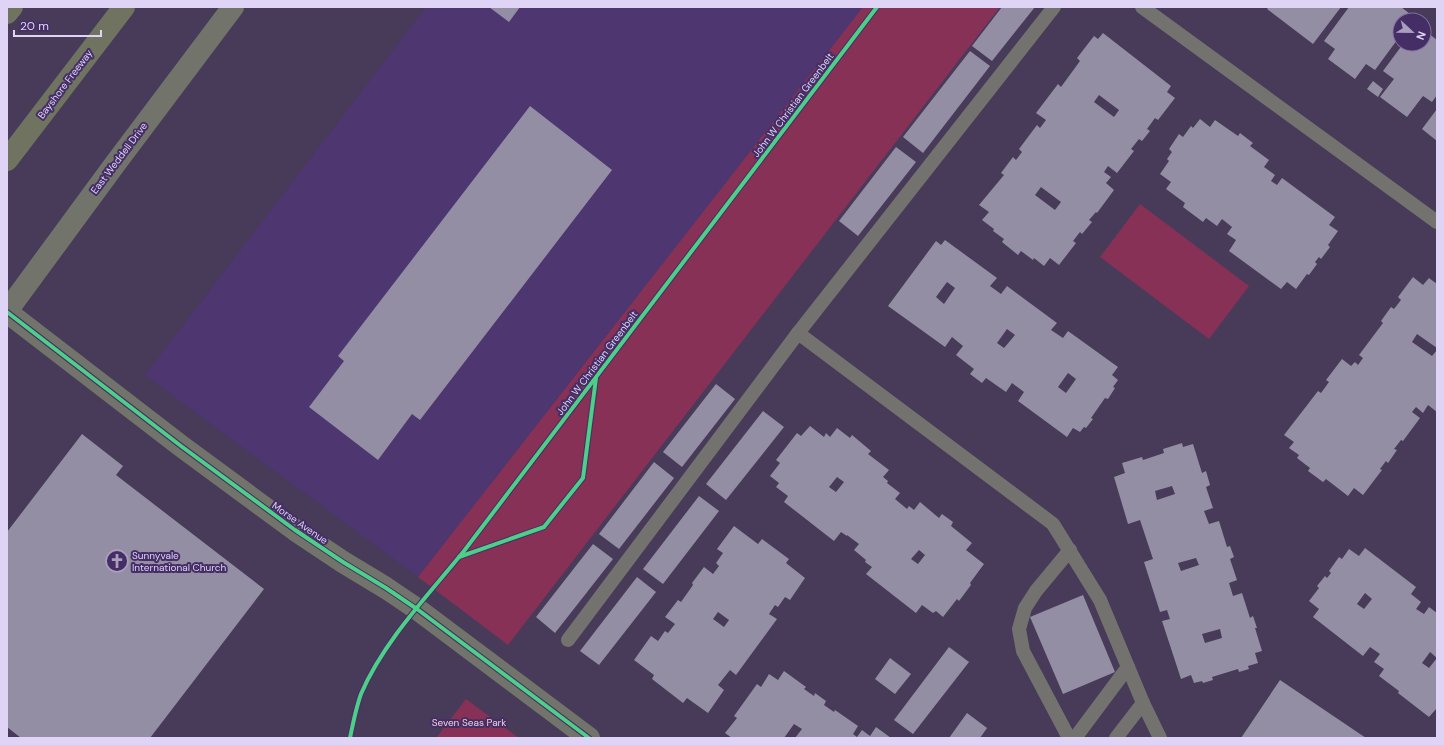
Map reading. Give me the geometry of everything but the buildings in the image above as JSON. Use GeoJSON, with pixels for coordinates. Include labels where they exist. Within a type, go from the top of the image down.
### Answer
{"type":"FeatureCollection","features":[{"type":"Feature","properties":{"kind":"highway"},"geometry":{"type":"LineString","coordinates":[[7,13],[12,7]]}},
{"type":"Feature","properties":{"kind":"highway","name":"Bayshore Freeway"},"geometry":{"type":"LineString","coordinates":[[7,160],[124,7]]}},
{"type":"Feature","properties":{"kind":"street","name":"East Weddell Drive"},"geometry":{"type":"LineString","coordinates":[[7,311],[233,7]]}},
{"type":"Feature","properties":{"kind":"street","name":"Morse Avenue"},"geometry":{"type":"LineString","coordinates":[[7,311],[175,441],[269,511],[343,562],[417,609],[589,738]]}},
{"type":"Feature","properties":{"kind":"lane"},"geometry":{"type":"LineString","coordinates":[[568,640],[798,333],[1054,7]]}},
{"type":"Feature","properties":{"kind":"lane"},"geometry":{"type":"LineString","coordinates":[[1142,7],[1437,222]]}},
{"type":"Feature","properties":{"kind":"lane"},"geometry":{"type":"LineString","coordinates":[[798,333],[1053,524],[1100,600],[1143,703],[1160,738]]}},
{"type":"Feature","properties":{"kind":"lane"},"geometry":{"type":"LineString","coordinates":[[1069,738],[1023,651],[1019,629],[1025,608],[1036,591],[1070,550]]}},
{"type":"Feature","properties":{"kind":"lane"},"geometry":{"type":"LineString","coordinates":[[1075,738],[1128,667]]}},
{"type":"Feature","properties":{"kind":"lane"},"geometry":{"type":"LineString","coordinates":[[1116,738],[1143,703]]}},
{"type":"Feature","properties":{"kind":"shaded area"},"geometry":{"type":"Polygon","coordinates":[[[426,7],[863,7],[418,577],[145,375],[426,7]]]}},
{"type":"Feature","properties":{"kind":"green space"},"geometry":{"type":"Polygon","coordinates":[[[863,7],[1000,7],[508,645],[418,577],[863,7]]]}},
{"type":"Feature","properties":{"kind":"green space"},"geometry":{"type":"Polygon","coordinates":[[[1140,204],[1249,286],[1209,339],[1100,257],[1140,204]]]}},
{"type":"Feature","properties":{"kind":"green space","name":"Seven Seas Park"},"geometry":{"type":"Polygon","coordinates":[[[466,699],[519,738],[436,738],[466,699]]]}},
{"type":"Feature","properties":{"kind":"cycle path","name":"John W Christian Greenbelt"},"geometry":{"type":"LineString","coordinates":[[350,738],[361,694],[370,675],[394,637],[464,551],[877,7]]}},
{"type":"Feature","properties":{"kind":"cycle path"},"geometry":{"type":"LineString","coordinates":[[7,312],[181,446],[295,530],[417,609],[589,738]]}},
{"type":"Feature","properties":{"kind":"cycle path","name":"John W Christian Greenbelt"},"geometry":{"type":"LineString","coordinates":[[459,557],[544,527],[583,478],[596,378]]}},
{"type":"Feature","properties":{"kind":"place","name":"Sunnyvale International Church"},"geometry":{"type":"Point","coordinates":[117,561]}}]}
